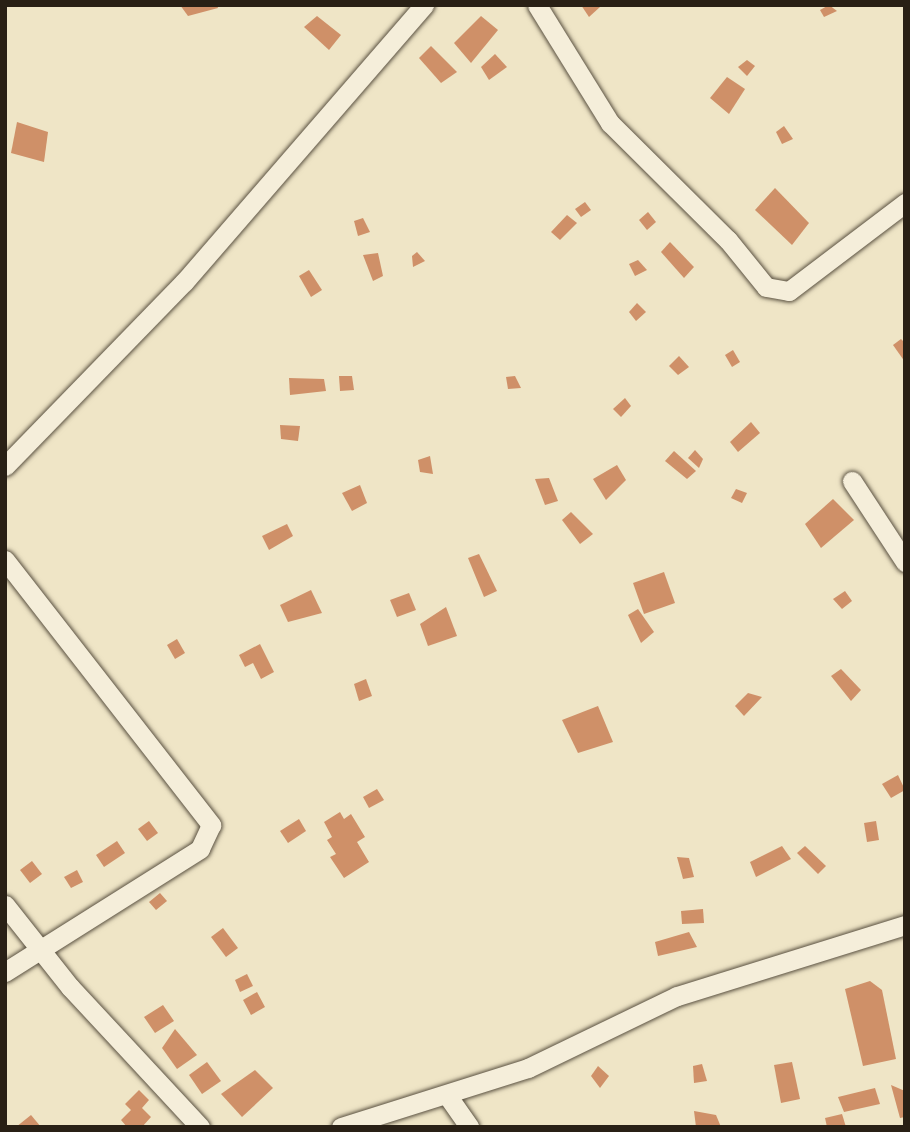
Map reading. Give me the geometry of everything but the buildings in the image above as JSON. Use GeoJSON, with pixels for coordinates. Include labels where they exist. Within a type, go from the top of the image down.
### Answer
{"type":"FeatureCollection","features":[{"type":"Feature","properties":{"kind":"street"},"geometry":{"type":"LineString","coordinates":[[5,466],[184,282],[424,5]]}},
{"type":"Feature","properties":{"kind":"street"},"geometry":{"type":"LineString","coordinates":[[537,5],[610,123],[728,240],[766,287],[789,292],[905,203]]}},
{"type":"Feature","properties":{"kind":"street"},"geometry":{"type":"LineString","coordinates":[[852,481],[905,562]]}},
{"type":"Feature","properties":{"kind":"street"},"geometry":{"type":"LineString","coordinates":[[5,560],[211,825],[200,849],[38,948],[5,972]]}},
{"type":"Feature","properties":{"kind":"street"},"geometry":{"type":"LineString","coordinates":[[5,905],[38,948],[200,1127]]}},
{"type":"Feature","properties":{"kind":"street"},"geometry":{"type":"LineString","coordinates":[[341,1127],[528,1068],[677,996],[905,925]]}},
{"type":"Feature","properties":{"kind":"street"},"geometry":{"type":"LineString","coordinates":[[447,1095],[469,1127]]}}]}
